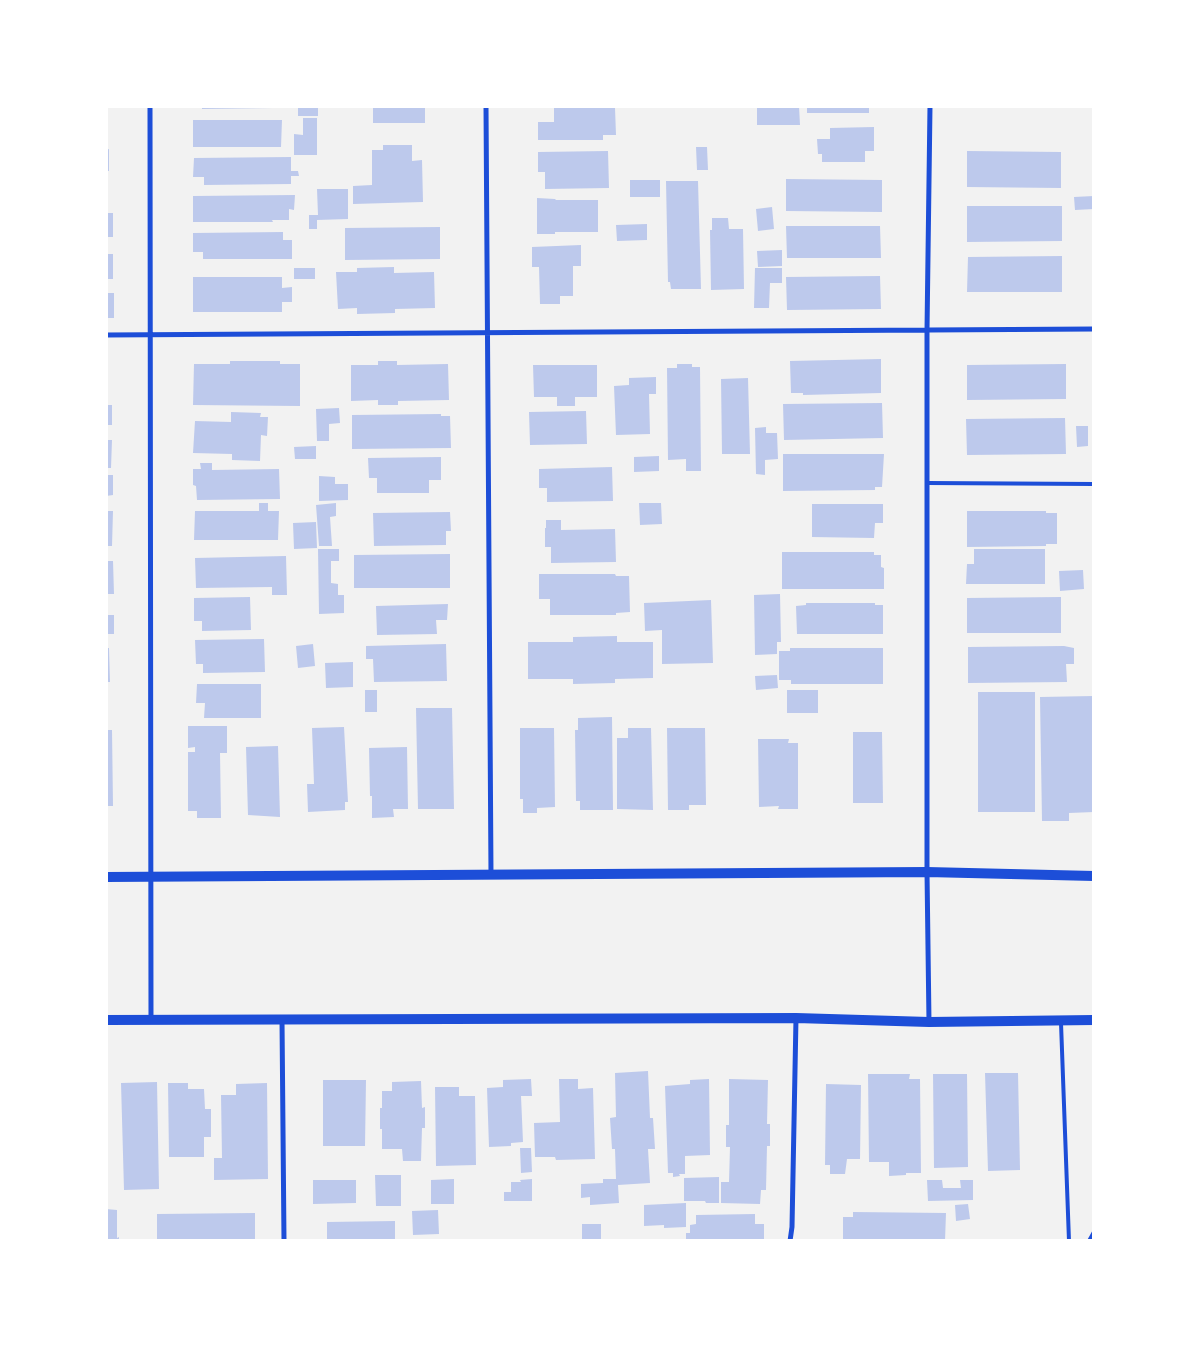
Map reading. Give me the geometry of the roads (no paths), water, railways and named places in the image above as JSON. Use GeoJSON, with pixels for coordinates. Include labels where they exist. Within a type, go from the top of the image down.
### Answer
{"type":"FeatureCollection","features":[{"type":"Feature","properties":{"kind":"main road"},"geometry":{"type":"LineString","coordinates":[[106,877],[927,872],[1094,876]]}},
{"type":"Feature","properties":{"kind":"main road"},"geometry":{"type":"LineString","coordinates":[[106,1020],[796,1018],[929,1022],[1094,1020]]}},
{"type":"Feature","properties":{"kind":"street"},"geometry":{"type":"LineString","coordinates":[[150,106],[150,1019]]}},
{"type":"Feature","properties":{"kind":"street"},"geometry":{"type":"LineString","coordinates":[[486,106],[491,875]]}},
{"type":"Feature","properties":{"kind":"street"},"geometry":{"type":"LineString","coordinates":[[929,1022],[926,330],[930,106]]}},
{"type":"Feature","properties":{"kind":"street"},"geometry":{"type":"LineString","coordinates":[[106,334],[1094,329]]}},
{"type":"Feature","properties":{"kind":"street"},"geometry":{"type":"LineString","coordinates":[[790,1241],[796,1018]]}},
{"type":"Feature","properties":{"kind":"street"},"geometry":{"type":"LineString","coordinates":[[282,1020],[284,1241]]}},
{"type":"Feature","properties":{"kind":"lane"},"geometry":{"type":"LineString","coordinates":[[927,483],[1094,484]]}},
{"type":"Feature","properties":{"kind":"lane"},"geometry":{"type":"LineString","coordinates":[[1061,1020],[1069,1241]]}},
{"type":"Feature","properties":{"kind":"lane"},"geometry":{"type":"LineString","coordinates":[[1088,1241],[1094,1232]]}}]}
